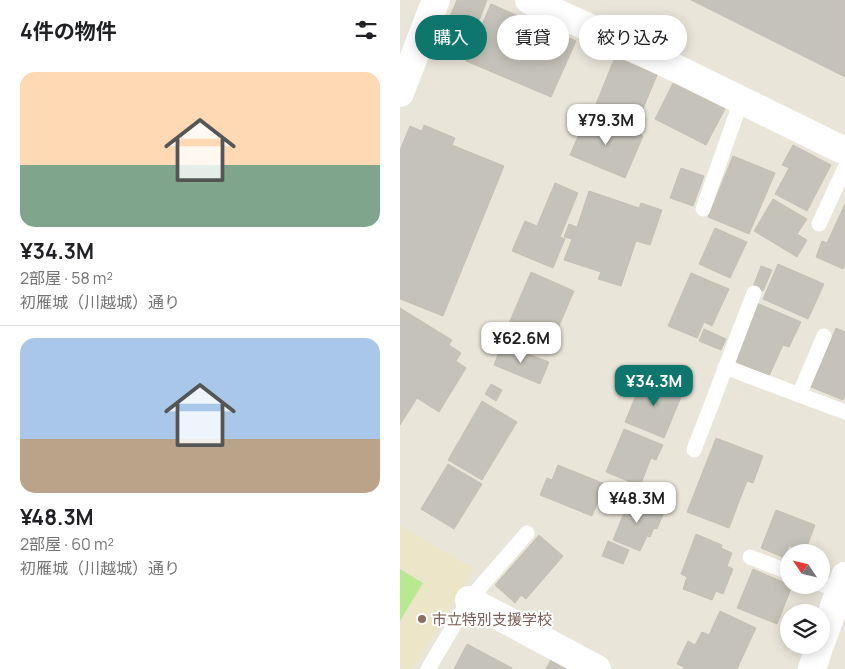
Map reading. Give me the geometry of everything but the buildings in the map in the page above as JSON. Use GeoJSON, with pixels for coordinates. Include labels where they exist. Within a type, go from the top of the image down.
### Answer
{"type":"FeatureCollection","features":[{"type":"Feature","properties":{"kind":"street"},"geometry":{"type":"LineString","coordinates":[[400,93],[436,0]]}},
{"type":"Feature","properties":{"kind":"street"},"geometry":{"type":"LineString","coordinates":[[529,0],[845,152]]}},
{"type":"Feature","properties":{"kind":"street"},"geometry":{"type":"LineString","coordinates":[[830,605],[835,584]]}},
{"type":"Feature","properties":{"kind":"street"},"geometry":{"type":"LineString","coordinates":[[469,600],[597,669]]}},
{"type":"Feature","properties":{"kind":"street"},"geometry":{"type":"LineString","coordinates":[[812,669],[817,654]]}},
{"type":"Feature","properties":{"kind":"lane"},"geometry":{"type":"LineString","coordinates":[[703,209],[741,101]]}},
{"type":"Feature","properties":{"kind":"lane"},"geometry":{"type":"LineString","coordinates":[[819,224],[845,168]]}},
{"type":"Feature","properties":{"kind":"lane"},"geometry":{"type":"LineString","coordinates":[[694,450],[754,293]]}},
{"type":"Feature","properties":{"kind":"lane"},"geometry":{"type":"LineString","coordinates":[[799,395],[824,336]]}},
{"type":"Feature","properties":{"kind":"lane"},"geometry":{"type":"LineString","coordinates":[[725,367],[845,412]]}},
{"type":"Feature","properties":{"kind":"lane"},"geometry":{"type":"LineString","coordinates":[[428,669],[469,600],[527,533]]}},
{"type":"Feature","properties":{"kind":"lane"},"geometry":{"type":"LineString","coordinates":[[750,557],[780,569]]}},
{"type":"Feature","properties":{"kind":"shaded area","name":"市立特別支援学校"},"geometry":{"type":"Polygon","coordinates":[[[400,525],[474,569],[412,669],[400,669],[400,525]]]}},
{"type":"Feature","properties":{"kind":"green space"},"geometry":{"type":"Polygon","coordinates":[[[400,569],[423,583],[400,621],[400,569]]]}},
{"type":"Feature","properties":{"kind":"place","name":"市立特別支援学校"},"geometry":{"type":"Point","coordinates":[422,619]}}]}
